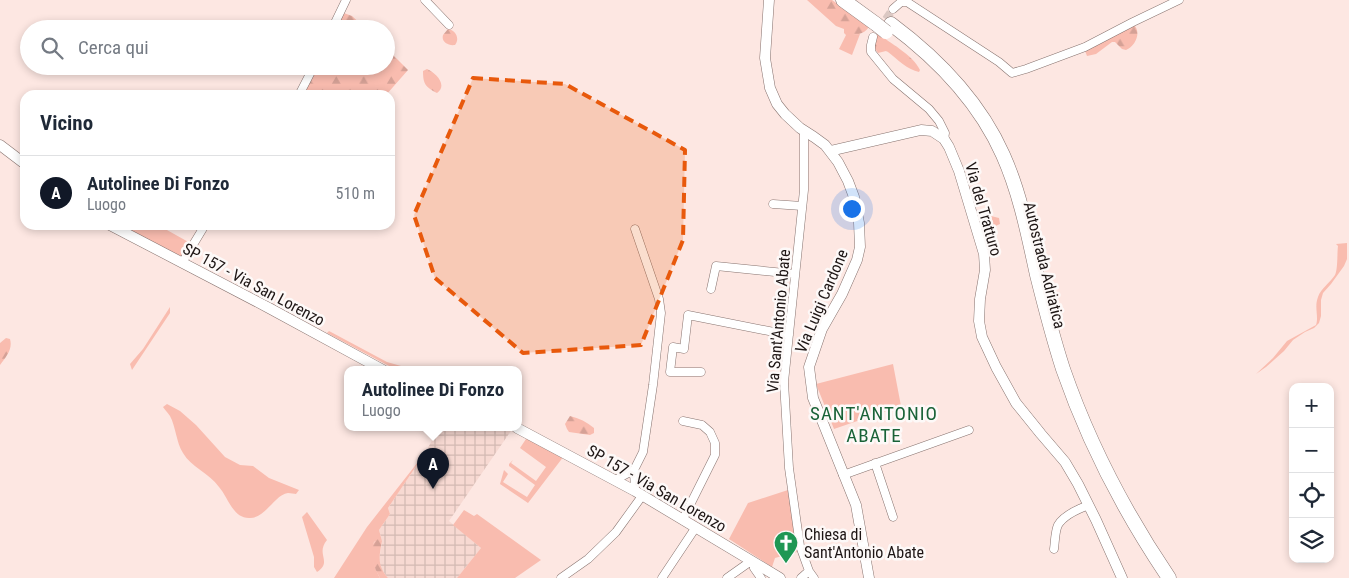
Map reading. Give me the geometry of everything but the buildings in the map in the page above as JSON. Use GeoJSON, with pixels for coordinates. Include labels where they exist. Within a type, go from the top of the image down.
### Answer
{"type":"FeatureCollection","features":[{"type":"Feature","properties":{"kind":"highway","name":"Autostrada Adriatica"},"geometry":{"type":"LineString","coordinates":[[843,0],[884,24],[930,55],[948,72],[981,115],[1004,155],[1015,185],[1041,325],[1067,404],[1109,495],[1159,578]]}},
{"type":"Feature","properties":{"kind":"highway","name":"Autostrada Adriatica"},"geometry":{"type":"LineString","coordinates":[[859,0],[884,24]]}},
{"type":"Feature","properties":{"kind":"highway","name":"Autostrada Adriatica"},"geometry":{"type":"LineString","coordinates":[[1024,232],[1054,339],[1078,409],[1116,492],[1169,578]]}},
{"type":"Feature","properties":{"kind":"main road","name":"Via Luigi Cardone"},"geometry":{"type":"LineString","coordinates":[[769,0],[765,58],[770,88],[777,104],[785,114],[794,124],[820,141],[842,168],[854,197],[859,223],[860,247],[857,260],[842,294],[822,329],[809,367],[809,374],[812,398],[856,505],[869,578]]}},
{"type":"Feature","properties":{"kind":"main road"},"geometry":{"type":"LineString","coordinates":[[830,151],[905,132],[921,130],[928,130],[944,139]]}},
{"type":"Feature","properties":{"kind":"main road","name":"Via del Tratturo"},"geometry":{"type":"LineString","coordinates":[[944,139],[959,171],[984,254],[985,270],[980,299],[979,321],[982,337],[1016,403],[1065,462],[1078,484],[1122,578]]}},
{"type":"Feature","properties":{"kind":"main road"},"geometry":{"type":"LineString","coordinates":[[0,145],[20,160]]}},
{"type":"Feature","properties":{"kind":"main road","name":"SP 157 - Via San Lorenzo"},"geometry":{"type":"LineString","coordinates":[[119,230],[376,366]]}},
{"type":"Feature","properties":{"kind":"main road","name":"SP 157 - Via San Lorenzo"},"geometry":{"type":"LineString","coordinates":[[522,431],[639,493],[780,578]]}},
{"type":"Feature","properties":{"kind":"street"},"geometry":{"type":"LineString","coordinates":[[336,20],[346,0]]}},
{"type":"Feature","properties":{"kind":"street"},"geometry":{"type":"LineString","coordinates":[[425,0],[449,25]]}},
{"type":"Feature","properties":{"kind":"street"},"geometry":{"type":"LineString","coordinates":[[944,139],[945,133],[939,121],[893,79],[871,52],[871,44],[901,2],[908,2],[1012,72],[1026,69],[1085,47],[1180,0]]}},
{"type":"Feature","properties":{"kind":"street"},"geometry":{"type":"LineString","coordinates":[[301,90],[309,75]]}},
{"type":"Feature","properties":{"kind":"street"},"geometry":{"type":"LineString","coordinates":[[928,130],[931,118],[929,110]]}},
{"type":"Feature","properties":{"kind":"street","name":"Via Sant'Antonio Abate"},"geometry":{"type":"LineString","coordinates":[[801,578],[811,575],[801,548],[789,468],[784,382],[804,190],[804,131]]}},
{"type":"Feature","properties":{"kind":"street"},"geometry":{"type":"LineString","coordinates":[[773,204],[802,206]]}},
{"type":"Feature","properties":{"kind":"street"},"geometry":{"type":"LineString","coordinates":[[615,480],[634,470],[643,452],[661,312],[659,299],[636,228]]}},
{"type":"Feature","properties":{"kind":"street"},"geometry":{"type":"LineString","coordinates":[[182,263],[202,230]]}},
{"type":"Feature","properties":{"kind":"street"},"geometry":{"type":"LineString","coordinates":[[711,289],[716,266],[795,274]]}},
{"type":"Feature","properties":{"kind":"street"},"geometry":{"type":"LineString","coordinates":[[701,372],[670,372],[673,347],[684,349],[688,315],[789,335]]}},
{"type":"Feature","properties":{"kind":"street"},"geometry":{"type":"LineString","coordinates":[[683,422],[702,425],[710,432],[715,443],[715,455],[710,467],[683,519]]}},
{"type":"Feature","properties":{"kind":"street"},"geometry":{"type":"LineString","coordinates":[[844,475],[969,430]]}},
{"type":"Feature","properties":{"kind":"street"},"geometry":{"type":"LineString","coordinates":[[875,463],[893,517]]}},
{"type":"Feature","properties":{"kind":"street"},"geometry":{"type":"LineString","coordinates":[[561,578],[588,558],[616,532],[639,493],[634,470]]}},
{"type":"Feature","properties":{"kind":"street"},"geometry":{"type":"LineString","coordinates":[[1054,549],[1057,526],[1064,518],[1089,505]]}},
{"type":"Feature","properties":{"kind":"street"},"geometry":{"type":"LineString","coordinates":[[662,578],[696,527]]}},
{"type":"Feature","properties":{"kind":"street"},"geometry":{"type":"LineString","coordinates":[[727,578],[752,561],[754,568],[761,578]]}},
{"type":"Feature","properties":{"kind":"highlighted area"},"geometry":{"type":"Polygon","coordinates":[[[473,78],[565,84],[685,150],[683,240],[641,345],[523,353],[435,278],[414,215],[473,78]]]}},
{"type":"Feature","properties":{"kind":"shaded area"},"geometry":{"type":"Polygon","coordinates":[[[437,431],[511,431],[449,521],[481,548],[457,578],[388,578],[381,569],[379,560],[382,541],[379,530],[390,514],[388,508],[437,431]]]}},
{"type":"Feature","properties":{"kind":"green space"},"geometry":{"type":"Polygon","coordinates":[[[807,0],[832,0],[869,27],[859,34],[846,35],[844,29],[836,26],[807,0]]]}},
{"type":"Feature","properties":{"kind":"green space"},"geometry":{"type":"Polygon","coordinates":[[[341,12],[352,16],[356,20],[337,20],[341,12]]]}},
{"type":"Feature","properties":{"kind":"green space"},"geometry":{"type":"Polygon","coordinates":[[[1133,24],[1137,30],[1137,38],[1130,48],[1122,49],[1115,42],[1112,42],[1096,54],[1087,56],[1084,48],[1133,24]]]}},
{"type":"Feature","properties":{"kind":"green space"},"geometry":{"type":"Polygon","coordinates":[[[448,29],[456,35],[455,45],[448,44],[443,40],[443,35],[448,29]]]}},
{"type":"Feature","properties":{"kind":"green space"},"geometry":{"type":"Polygon","coordinates":[[[877,33],[912,59],[920,70],[919,72],[907,67],[886,51],[878,53],[874,43],[877,33]]]}},
{"type":"Feature","properties":{"kind":"green space"},"geometry":{"type":"Polygon","coordinates":[[[860,34],[852,55],[839,49],[846,35],[860,34]]]}},
{"type":"Feature","properties":{"kind":"green space"},"geometry":{"type":"Polygon","coordinates":[[[395,57],[408,70],[390,90],[304,90],[311,75],[395,75],[395,57]]]}},
{"type":"Feature","properties":{"kind":"green space"},"geometry":{"type":"Polygon","coordinates":[[[427,69],[437,76],[441,83],[440,90],[437,93],[425,83],[423,71],[427,69]]]}},
{"type":"Feature","properties":{"kind":"green space"},"geometry":{"type":"Polygon","coordinates":[[[983,211],[999,218],[1000,224],[991,228],[981,224],[978,217],[980,212],[983,211]]]}},
{"type":"Feature","properties":{"kind":"green space"},"geometry":{"type":"Polygon","coordinates":[[[130,230],[167,230],[192,244],[182,258],[130,230]]]}},
{"type":"Feature","properties":{"kind":"green space"},"geometry":{"type":"Polygon","coordinates":[[[1347,243],[1347,259],[1344,266],[1323,293],[1319,323],[1314,328],[1293,340],[1284,351],[1256,374],[1287,341],[1316,325],[1318,297],[1336,272],[1338,246],[1336,244],[1347,243]]]}},
{"type":"Feature","properties":{"kind":"green space"},"geometry":{"type":"Polygon","coordinates":[[[170,307],[170,313],[132,370],[130,364],[143,349],[170,307]]]}},
{"type":"Feature","properties":{"kind":"green space"},"geometry":{"type":"Polygon","coordinates":[[[329,331],[387,362],[401,366],[389,366],[327,333],[329,331]]]}},
{"type":"Feature","properties":{"kind":"green space"},"geometry":{"type":"Polygon","coordinates":[[[6,338],[10,339],[11,346],[0,365],[0,343],[6,338]]]}},
{"type":"Feature","properties":{"kind":"green space"},"geometry":{"type":"Polygon","coordinates":[[[893,364],[901,406],[834,429],[816,384],[893,364]]]}},
{"type":"Feature","properties":{"kind":"green space"},"geometry":{"type":"Polygon","coordinates":[[[167,404],[180,411],[196,425],[225,457],[240,465],[253,466],[269,478],[299,490],[296,494],[288,493],[278,498],[256,517],[250,518],[239,515],[215,482],[186,458],[179,444],[172,420],[163,407],[167,404]]]}},
{"type":"Feature","properties":{"kind":"green space"},"geometry":{"type":"Polygon","coordinates":[[[570,416],[589,424],[594,428],[594,433],[590,435],[569,432],[565,424],[570,416]]]}},
{"type":"Feature","properties":{"kind":"green space"},"geometry":{"type":"Polygon","coordinates":[[[528,436],[564,456],[528,503],[500,484],[504,470],[508,474],[503,482],[527,497],[535,485],[509,466],[509,464],[513,460],[511,463],[536,481],[546,467],[520,448],[528,436]]]}},
{"type":"Feature","properties":{"kind":"green space"},"geometry":{"type":"Polygon","coordinates":[[[425,453],[388,508],[390,514],[379,530],[382,541],[374,542],[373,561],[380,578],[334,578],[367,527],[425,453]]]}},
{"type":"Feature","properties":{"kind":"green space"},"geometry":{"type":"Polygon","coordinates":[[[788,490],[797,552],[775,558],[772,567],[729,539],[748,503],[788,490]]]}},
{"type":"Feature","properties":{"kind":"green space"},"geometry":{"type":"Polygon","coordinates":[[[464,510],[474,516],[477,514],[541,560],[515,578],[457,578],[481,548],[453,525],[464,510]]]}},
{"type":"Feature","properties":{"kind":"green space"},"geometry":{"type":"Polygon","coordinates":[[[307,512],[327,540],[323,550],[324,564],[317,572],[314,567],[314,557],[302,517],[307,512]]]}},
{"type":"Feature","properties":{"kind":"green space"},"geometry":{"type":"Polygon","coordinates":[[[378,539],[382,541],[380,565],[388,578],[380,578],[372,558],[372,547],[378,539]]]}},
{"type":"Feature","properties":{"kind":"tunnel"},"geometry":{"type":"LineString","coordinates":[[879,29],[893,9]]}},
{"type":"Feature","properties":{"kind":"place","name":"Autolinee Di Fonzo"},"geometry":{"type":"Point","coordinates":[433,489]}},
{"type":"Feature","properties":{"kind":"place","name":"Chiesa di Sant'Antonio Abate"},"geometry":{"type":"Point","coordinates":[786,564]}},
{"type":"Feature","properties":{"kind":"district","name":"SANT'ANTONIO ABATE"},"geometry":{"type":"Point","coordinates":[874,424]}}]}
